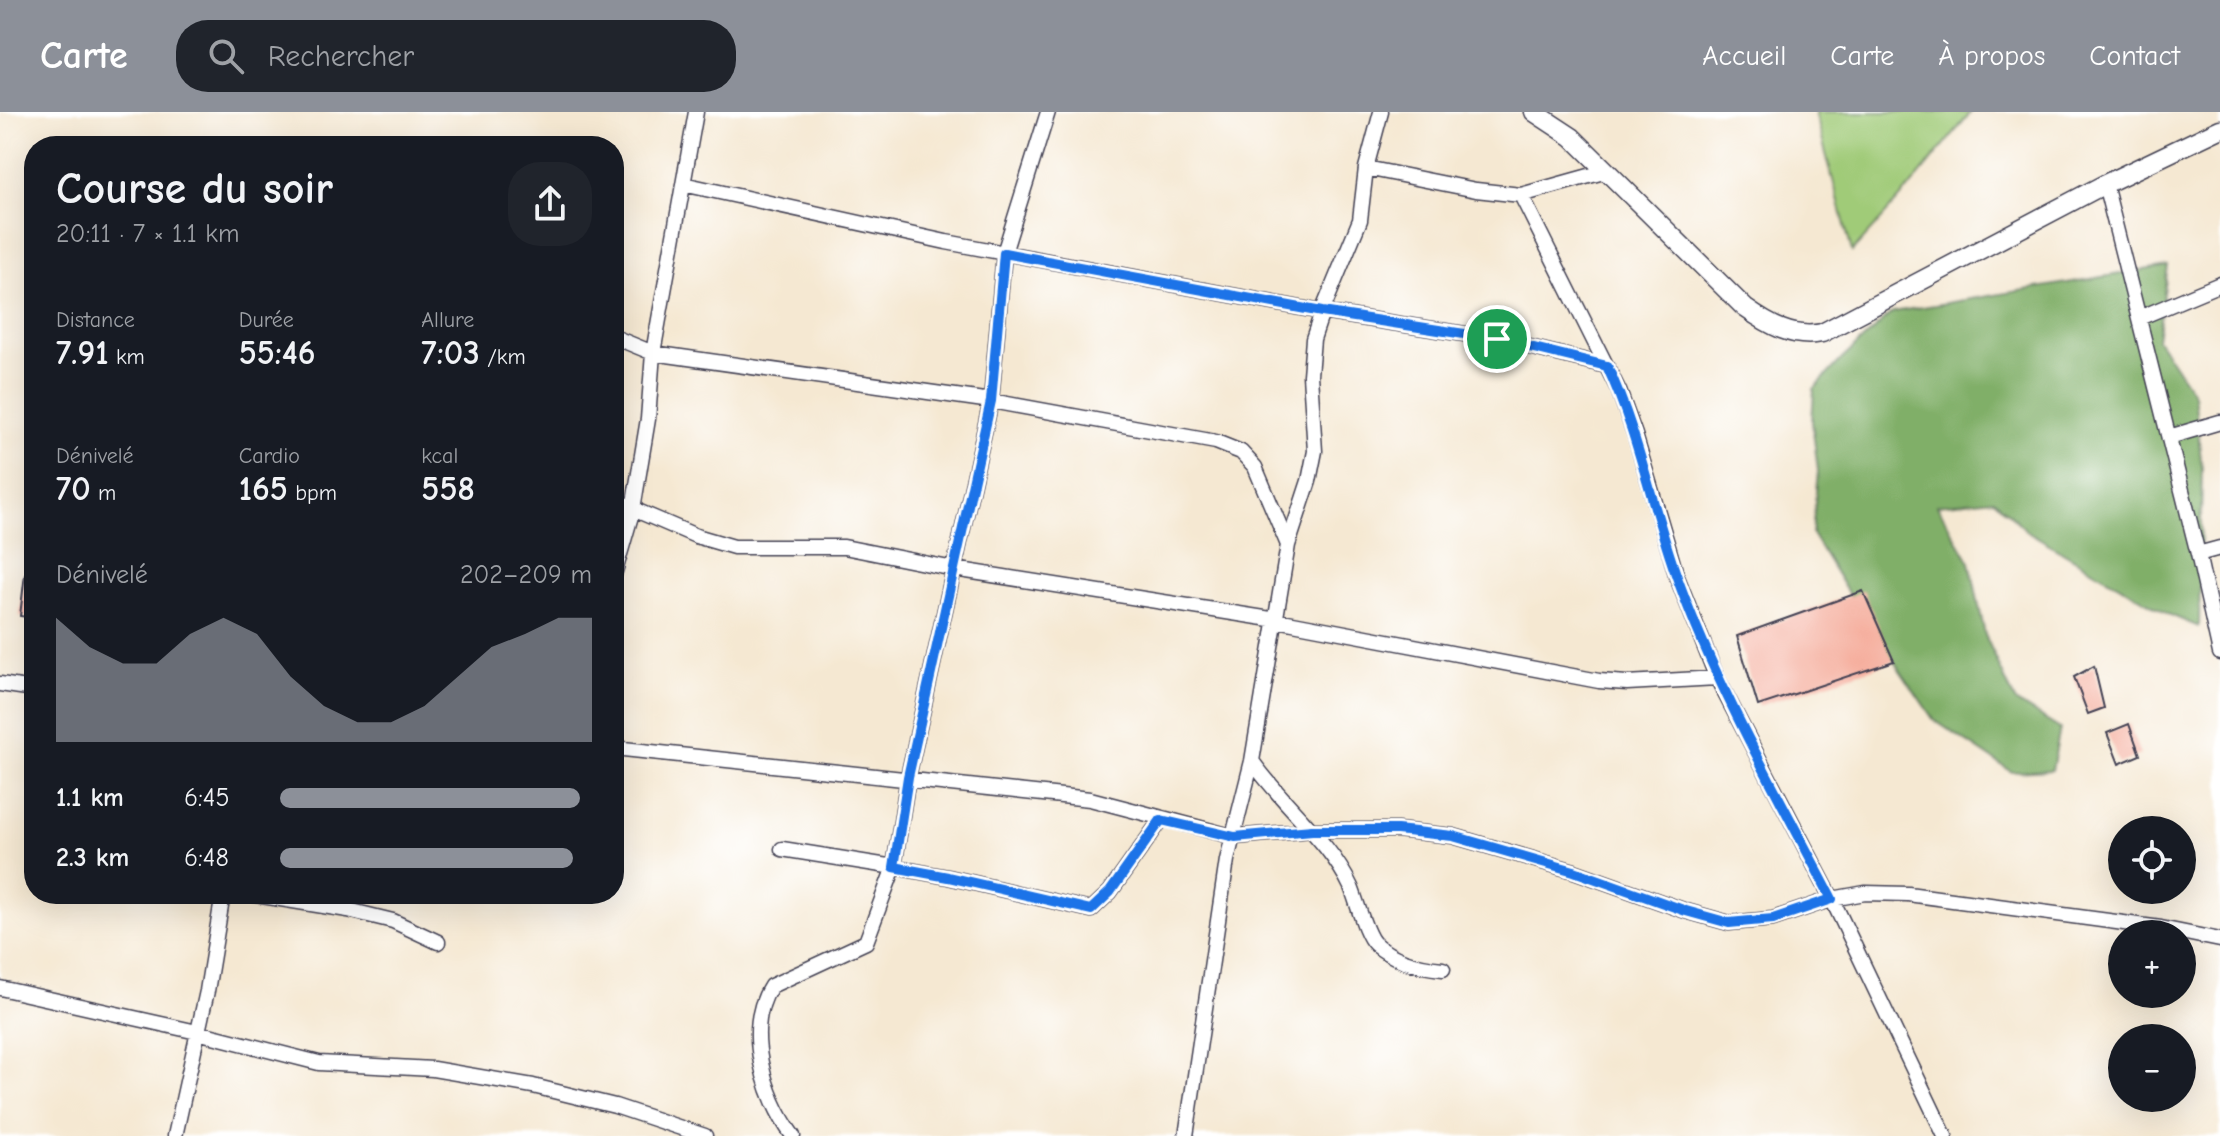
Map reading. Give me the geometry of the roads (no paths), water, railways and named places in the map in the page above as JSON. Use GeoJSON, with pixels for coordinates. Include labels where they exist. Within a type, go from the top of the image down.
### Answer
{"type":"FeatureCollection","features":[{"type":"Feature","properties":{"kind":"street"},"geometry":{"type":"LineString","coordinates":[[624,540],[633,509],[648,419],[653,353],[696,112]]}},
{"type":"Feature","properties":{"kind":"street"},"geometry":{"type":"LineString","coordinates":[[793,1136],[773,1100],[763,1072],[758,1015],[771,986],[866,942],[894,867],[908,777],[991,401],[1004,253],[1048,112]]}},
{"type":"Feature","properties":{"kind":"street"},"geometry":{"type":"LineString","coordinates":[[1186,1136],[1227,860],[1252,761],[1288,545],[1309,481],[1315,451],[1310,375],[1313,339],[1360,220],[1366,168],[1381,112]]}},
{"type":"Feature","properties":{"kind":"street"},"geometry":{"type":"LineString","coordinates":[[1534,112],[1572,137],[1745,308],[1769,324],[1803,336],[1822,333],[2105,184],[2220,129]]}},
{"type":"Feature","properties":{"kind":"street"},"geometry":{"type":"LineString","coordinates":[[1366,168],[1476,190],[1521,195],[1607,171]]}},
{"type":"Feature","properties":{"kind":"street"},"geometry":{"type":"LineString","coordinates":[[683,184],[1004,253],[1322,312],[1497,339],[1607,366]]}},
{"type":"Feature","properties":{"kind":"street"},"geometry":{"type":"LineString","coordinates":[[2105,184],[2220,653]]}},
{"type":"Feature","properties":{"kind":"street"},"geometry":{"type":"LineString","coordinates":[[1521,195],[1607,366],[1635,435],[1677,577],[1717,678],[1832,899],[1945,1136]]}},
{"type":"Feature","properties":{"kind":"street"},"geometry":{"type":"LineString","coordinates":[[2139,318],[2220,284]]}},
{"type":"Feature","properties":{"kind":"street"},"geometry":{"type":"LineString","coordinates":[[624,341],[653,353],[991,401],[1216,442],[1241,452],[1255,467],[1288,545]]}},
{"type":"Feature","properties":{"kind":"street"},"geometry":{"type":"LineString","coordinates":[[2169,437],[2220,422]]}},
{"type":"Feature","properties":{"kind":"street"},"geometry":{"type":"LineString","coordinates":[[624,504],[696,536],[734,547],[844,547],[954,569],[1277,620],[1599,681],[1627,683],[1717,678]]}},
{"type":"Feature","properties":{"kind":"street"},"geometry":{"type":"LineString","coordinates":[[2198,554],[2220,548]]}},
{"type":"Feature","properties":{"kind":"street"},"geometry":{"type":"LineString","coordinates":[[0,684],[24,688]]}},
{"type":"Feature","properties":{"kind":"street"},"geometry":{"type":"LineString","coordinates":[[624,749],[908,777],[1090,799],[1235,837],[1312,830],[1397,830],[1453,836],[1574,871],[1729,923],[1773,919],[1832,899],[1865,893],[1908,894],[2161,928],[2220,940]]}},
{"type":"Feature","properties":{"kind":"street"},"geometry":{"type":"LineString","coordinates":[[1252,761],[1272,790],[1312,830],[1346,878],[1372,942],[1411,964],[1443,969]]}},
{"type":"Feature","properties":{"kind":"street"},"geometry":{"type":"LineString","coordinates":[[782,849],[948,877],[1091,910],[1110,892],[1161,820]]}},
{"type":"Feature","properties":{"kind":"street"},"geometry":{"type":"LineString","coordinates":[[175,1136],[207,991],[221,904]]}},
{"type":"Feature","properties":{"kind":"street"},"geometry":{"type":"LineString","coordinates":[[311,904],[393,921],[438,942]]}},
{"type":"Feature","properties":{"kind":"street"},"geometry":{"type":"LineString","coordinates":[[0,988],[319,1063],[433,1069],[533,1086],[615,1106],[705,1136]]}}]}
